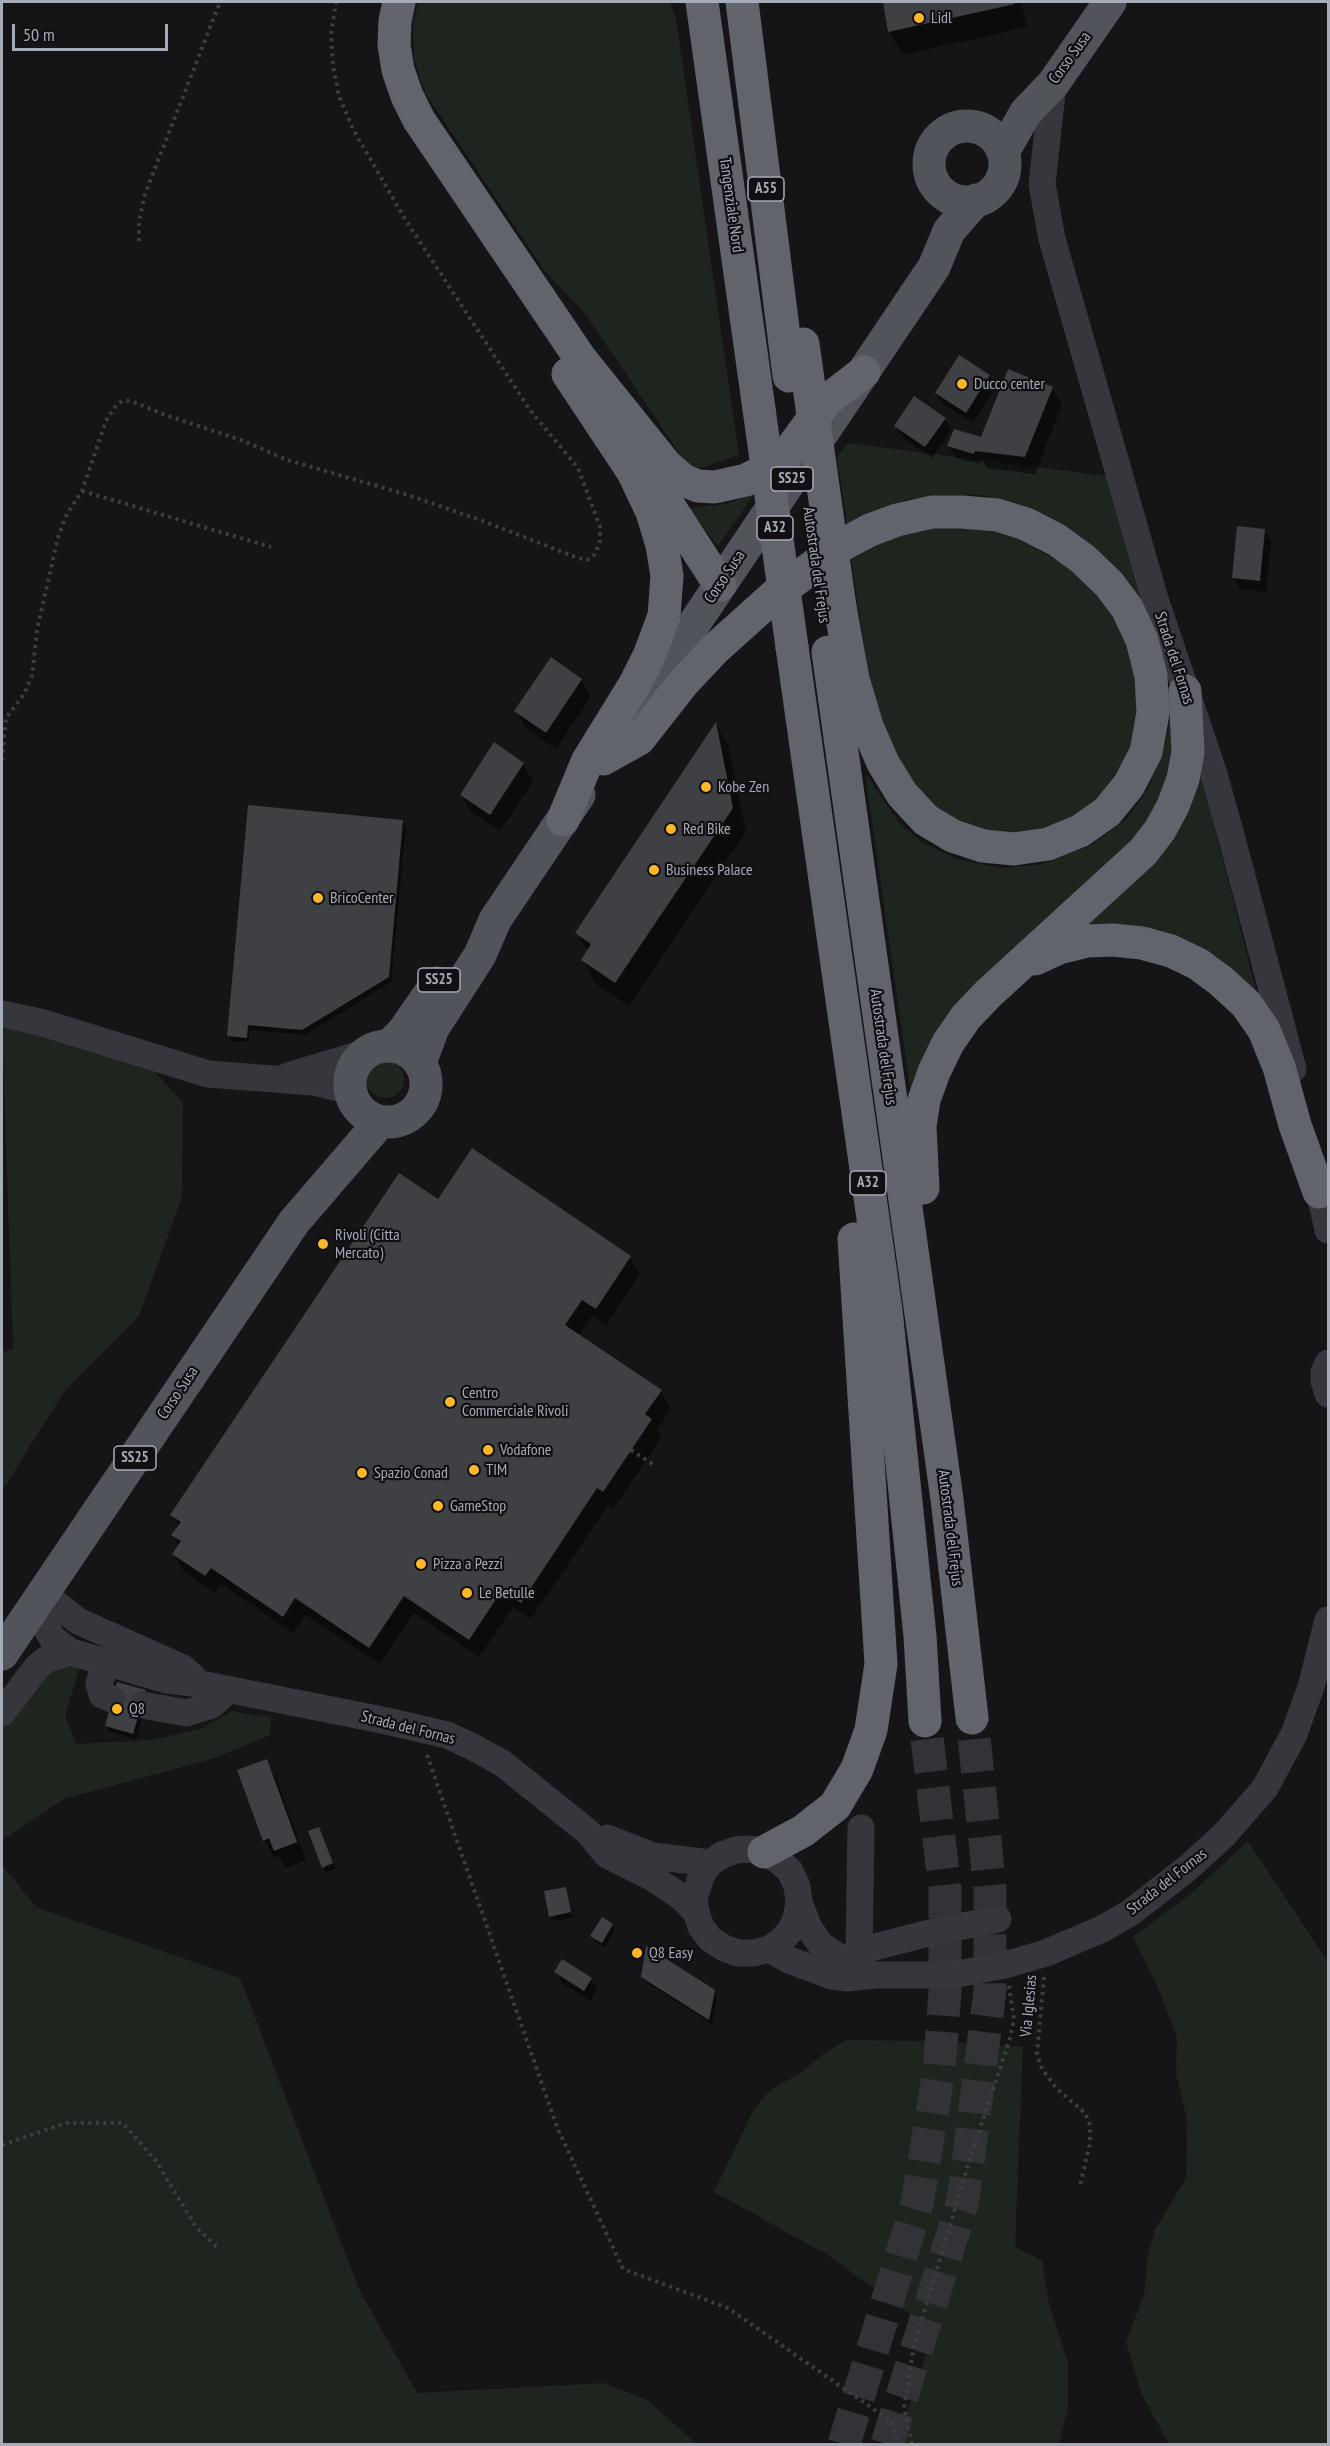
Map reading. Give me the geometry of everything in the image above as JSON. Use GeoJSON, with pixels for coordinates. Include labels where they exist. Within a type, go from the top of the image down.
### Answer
{"type":"FeatureCollection","features":[{"type":"Feature","properties":{"kind":"highway"},"geometry":{"type":"LineString","coordinates":[[399,2],[394,45],[398,70],[419,120],[580,358],[666,465],[683,480],[698,486],[715,487],[746,480],[772,468],[788,453],[826,401],[864,372]]}},
{"type":"Feature","properties":{"kind":"highway"},"geometry":{"type":"LineString","coordinates":[[685,2],[708,165],[733,221]]}},
{"type":"Feature","properties":{"kind":"highway","name":"Tangenziale Nord"},"geometry":{"type":"LineString","coordinates":[[702,2],[759,410]]}},
{"type":"Feature","properties":{"kind":"highway","name":"A55"},"geometry":{"type":"LineString","coordinates":[[742,2],[789,376]]}},
{"type":"Feature","properties":{"kind":"highway"},"geometry":{"type":"LineString","coordinates":[[490,226],[562,364],[633,472],[652,512],[663,545],[667,576],[664,616],[650,656],[586,762],[563,820]]}},
{"type":"Feature","properties":{"kind":"highway"},"geometry":{"type":"LineString","coordinates":[[603,759],[639,739],[683,683],[716,649],[774,596],[840,546],[870,530],[897,520],[932,512],[962,512],[1007,518],[1026,524],[1057,540],[1083,559],[1109,584],[1127,608],[1142,640],[1149,667],[1153,713],[1146,752],[1129,785],[1107,812],[1080,831],[1048,844],[1014,849],[983,846],[952,836],[926,820],[902,794],[879,754],[867,726],[832,613],[803,344],[798,307],[775,259]]}},
{"type":"Feature","properties":{"kind":"highway"},"geometry":{"type":"LineString","coordinates":[[580,358],[599,397],[720,585]]}},
{"type":"Feature","properties":{"kind":"highway","name":"Autostrada del Frejus"},"geometry":{"type":"LineString","coordinates":[[789,376],[832,613],[947,1499],[972,1718]]}},
{"type":"Feature","properties":{"kind":"highway","name":"Autostrada del Frejus"},"geometry":{"type":"LineString","coordinates":[[759,410],[886,1310],[920,1636],[925,1721]]}},
{"type":"Feature","properties":{"kind":"highway"},"geometry":{"type":"LineString","coordinates":[[947,1499],[954,1425],[929,1245],[920,1155],[920,1126],[924,1100],[948,1043],[966,1017],[1019,965],[1143,852],[1160,830],[1180,788],[1188,752],[1185,691]]}},
{"type":"Feature","properties":{"kind":"highway"},"geometry":{"type":"LineString","coordinates":[[1019,965],[1059,948],[1087,941],[1113,940],[1142,943],[1171,951],[1197,964],[1221,981],[1246,1004],[1264,1030],[1279,1067],[1295,1125],[1319,1192]]}},
{"type":"Feature","properties":{"kind":"highway"},"geometry":{"type":"LineString","coordinates":[[764,1852],[803,1831],[835,1806],[856,1769],[871,1730],[881,1664],[858,1278],[846,1160],[854,1082]]}},
{"type":"Feature","properties":{"kind":"main road","name":"Corso Susa"},"geometry":{"type":"LineString","coordinates":[[992,140],[1026,112],[1053,84],[1110,2]]}},
{"type":"Feature","properties":{"kind":"main road"},"geometry":{"type":"LineString","coordinates":[[976,200],[964,202],[952,199],[942,192],[934,182],[930,171],[930,156],[936,142],[953,128],[968,126],[992,140]]}},
{"type":"Feature","properties":{"kind":"main road","name":"SS25"},"geometry":{"type":"LineString","coordinates":[[976,200],[988,195],[997,187],[1003,176],[1005,164],[992,140]]}},
{"type":"Feature","properties":{"kind":"main road"},"geometry":{"type":"LineString","coordinates":[[942,192],[949,231]]}},
{"type":"Feature","properties":{"kind":"main road","name":"Corso Susa"},"geometry":{"type":"LineString","coordinates":[[420,1063],[433,1028],[480,955],[495,920],[934,267],[949,231],[976,200]]}},
{"type":"Feature","properties":{"kind":"main road","name":"Corso Susa"},"geometry":{"type":"LineString","coordinates":[[378,1049],[403,1032],[464,945],[495,920]]}},
{"type":"Feature","properties":{"kind":"main road"},"geometry":{"type":"LineString","coordinates":[[378,1049],[404,1049],[420,1063]]}},
{"type":"Feature","properties":{"kind":"main road","name":"SS25"},"geometry":{"type":"LineString","coordinates":[[378,1049],[353,1069],[362,1106],[402,1120],[419,1106],[426,1085],[420,1063]]}},
{"type":"Feature","properties":{"kind":"main road","name":"Corso Susa"},"geometry":{"type":"LineString","coordinates":[[2,1654],[294,1222],[362,1106]]}},
{"type":"Feature","properties":{"kind":"street","name":"Strada del Fornas"},"geometry":{"type":"LineString","coordinates":[[1053,84],[1044,153],[1042,183],[1044,206],[1154,596],[1213,771],[1231,835],[1294,1073],[1329,1230]]}},
{"type":"Feature","properties":{"kind":"street"},"geometry":{"type":"LineString","coordinates":[[2,1014],[40,1022],[208,1074],[313,1082],[362,1106]]}},
{"type":"Feature","properties":{"kind":"street"},"geometry":{"type":"LineString","coordinates":[[282,1078],[378,1049]]}},
{"type":"Feature","properties":{"kind":"street"},"geometry":{"type":"LineString","coordinates":[[1329,1363],[1324,1372],[1324,1381],[1329,1394]]}},
{"type":"Feature","properties":{"kind":"street","name":"Strada del Fornas"},"geometry":{"type":"LineString","coordinates":[[43,1593],[48,1631],[53,1639],[71,1652],[167,1680],[201,1684],[419,1728],[447,1735],[471,1746],[502,1763],[588,1832],[607,1855],[665,1886],[696,1912]]}},
{"type":"Feature","properties":{"kind":"street","name":"Strada del Fornas"},"geometry":{"type":"LineString","coordinates":[[43,1593],[78,1621],[176,1666],[201,1684]]}},
{"type":"Feature","properties":{"kind":"street","name":"Strada del Fornas"},"geometry":{"type":"LineString","coordinates":[[799,1902],[809,1928],[821,1945],[836,1955],[863,1964],[952,1975],[1005,1965],[1046,1953],[1102,1929],[1130,1913],[1189,1867],[1248,1809],[1278,1766],[1294,1734],[1311,1687],[1329,1620]]}},
{"type":"Feature","properties":{"kind":"street"},"geometry":{"type":"LineString","coordinates":[[2,1713],[37,1667],[47,1659],[71,1652]]}},
{"type":"Feature","properties":{"kind":"street"},"geometry":{"type":"LineString","coordinates":[[112,1699],[102,1695],[99,1690],[106,1662],[118,1655],[158,1665],[176,1666]]}},
{"type":"Feature","properties":{"kind":"street"},"geometry":{"type":"LineString","coordinates":[[142,1705],[187,1713],[212,1705],[228,1690]]}},
{"type":"Feature","properties":{"kind":"street"},"geometry":{"type":"LineString","coordinates":[[861,1828],[863,1964]]}},
{"type":"Feature","properties":{"kind":"street","name":"Strada del Fornas"},"geometry":{"type":"LineString","coordinates":[[588,1832],[653,1856],[710,1863]]}},
{"type":"Feature","properties":{"kind":"street"},"geometry":{"type":"LineString","coordinates":[[750,1849],[764,1852],[778,1860],[790,1871],[797,1886],[799,1902],[796,1919],[790,1931],[780,1942],[769,1949],[754,1953],[738,1953],[723,1948],[701,1927],[694,1899],[697,1886],[710,1863],[722,1855],[736,1850],[750,1849]]}},
{"type":"Feature","properties":{"kind":"street","name":"Strada del Fornas"},"geometry":{"type":"LineString","coordinates":[[769,1949],[789,1960],[832,1976],[847,1978],[863,1964],[933,1932],[998,1919]]}},
{"type":"Feature","properties":{"kind":"path"},"geometry":{"type":"LineString","coordinates":[[140,241],[139,220],[145,194],[220,2]]}},
{"type":"Feature","properties":{"kind":"path"},"geometry":{"type":"LineString","coordinates":[[2,760],[6,718],[24,694],[32,676],[37,630],[58,537],[67,514],[82,491],[106,421],[115,406],[122,401],[131,401],[165,415],[244,441],[286,460],[450,509],[578,558],[587,560],[595,554],[600,541],[600,527],[578,468],[530,410],[405,219],[353,129],[339,96],[333,66],[331,34],[336,2]]}},
{"type":"Feature","properties":{"kind":"path"},"geometry":{"type":"LineString","coordinates":[[82,491],[271,547]]}},
{"type":"Feature","properties":{"kind":"path"},"geometry":{"type":"LineString","coordinates":[[631,1450],[654,1465]]}},
{"type":"Feature","properties":{"kind":"path"},"geometry":{"type":"LineString","coordinates":[[419,1728],[440,1797],[557,2127],[624,2269],[728,2308],[892,2422],[898,2445]]}},
{"type":"Feature","properties":{"kind":"path","name":"Via Iglesias"},"geometry":{"type":"LineString","coordinates":[[1046,1953],[1037,2054],[1042,2069],[1057,2089],[1085,2113],[1090,2125],[1090,2144],[1080,2186]]}},
{"type":"Feature","properties":{"kind":"path"},"geometry":{"type":"LineString","coordinates":[[912,2445],[904,2408],[914,2346],[1014,2019],[1005,1965]]}},
{"type":"Feature","properties":{"kind":"path"},"geometry":{"type":"LineString","coordinates":[[2,2145],[66,2123],[123,2123],[156,2161],[196,2227],[218,2248]]}},
{"type":"Feature","properties":{"kind":"shaded area"},"geometry":{"type":"Polygon","coordinates":[[[419,2],[670,2],[676,19],[739,455],[702,468],[687,465],[584,312],[544,270],[425,93],[414,59],[413,23],[419,2]]]}},
{"type":"Feature","properties":{"kind":"shaded area"},"geometry":{"type":"Polygon","coordinates":[[[848,443],[1107,476],[1145,606],[1127,580],[1079,535],[1047,516],[1014,503],[980,495],[943,495],[906,500],[876,510],[847,524],[837,457],[848,443]]]}},
{"type":"Feature","properties":{"kind":"shaded area"},"geometry":{"type":"Polygon","coordinates":[[[755,493],[718,546],[687,508],[726,504],[755,493]]]}},
{"type":"Feature","properties":{"kind":"shaded area"},"geometry":{"type":"Polygon","coordinates":[[[975,527],[1020,539],[1065,565],[1102,599],[1126,637],[1138,680],[1137,733],[1121,770],[1099,799],[1067,820],[1026,833],[987,833],[952,821],[925,802],[903,773],[871,691],[851,558],[884,539],[927,528],[975,527]]]}},
{"type":"Feature","properties":{"kind":"shaded area"},"geometry":{"type":"Polygon","coordinates":[[[1172,704],[1175,748],[1165,791],[1145,828],[911,1095],[865,773],[899,823],[922,842],[959,860],[1003,868],[1043,864],[1091,845],[1127,819],[1149,787],[1165,745],[1172,704]]]}},
{"type":"Feature","properties":{"kind":"shaded area"},"geometry":{"type":"Polygon","coordinates":[[[1199,766],[1259,1002],[1229,970],[1075,933],[1199,766]]]}},
{"type":"Feature","properties":{"kind":"shaded area"},"geometry":{"type":"Polygon","coordinates":[[[2,1025],[37,1033],[154,1071],[183,1103],[182,1197],[139,1316],[66,1389],[2,1491],[2,1352],[13,1349],[2,1025]]]}},
{"type":"Feature","properties":{"kind":"shaded area"},"geometry":{"type":"Polygon","coordinates":[[[385,1060],[399,1065],[404,1079],[399,1093],[385,1098],[371,1093],[366,1079],[371,1065],[385,1060]]]}},
{"type":"Feature","properties":{"kind":"shaded area"},"geometry":{"type":"Polygon","coordinates":[[[81,1664],[65,1716],[76,1744],[151,1740],[200,1729],[232,1711],[271,1717],[270,1735],[215,1758],[64,1799],[2,1841],[2,1727],[33,1683],[51,1665],[81,1664]]]}},
{"type":"Feature","properties":{"kind":"shaded area"},"geometry":{"type":"Polygon","coordinates":[[[1248,1841],[1328,1962],[1328,2444],[1169,2444],[1142,2395],[1126,2342],[1144,2294],[1148,2254],[1155,2229],[1186,2178],[1187,2120],[1176,2073],[1177,2038],[1159,1990],[1133,1937],[1193,1892],[1248,1841]]]}},
{"type":"Feature","properties":{"kind":"shaded area"},"geometry":{"type":"Polygon","coordinates":[[[2,1865],[36,1907],[240,1978],[359,2289],[417,2393],[604,2383],[647,2400],[697,2444],[2,2444],[2,1865]]]}},
{"type":"Feature","properties":{"kind":"shaded area"},"geometry":{"type":"Polygon","coordinates":[[[847,2040],[929,2041],[1023,2047],[1015,2246],[1042,2261],[1049,2303],[1068,2363],[1068,2408],[1059,2444],[884,2444],[900,2433],[934,2331],[826,2254],[714,2192],[754,2109],[770,2090],[801,2073],[823,2054],[847,2040]]]}},
{"type":"Feature","properties":{"kind":"building","name":"Lidl"},"geometry":{"type":"Polygon","coordinates":[[[883,2],[1014,2],[1015,4],[888,32],[883,2]]]}},
{"type":"Feature","properties":{"kind":"building","name":"Ducco center"},"geometry":{"type":"Polygon","coordinates":[[[959,355],[990,375],[966,413],[935,393],[959,355]]]}},
{"type":"Feature","properties":{"kind":"building"},"geometry":{"type":"Polygon","coordinates":[[[1008,369],[1053,387],[1025,457],[975,451],[974,454],[947,446],[954,429],[981,437],[1008,369]]]}},
{"type":"Feature","properties":{"kind":"building"},"geometry":{"type":"Polygon","coordinates":[[[914,396],[946,418],[925,447],[894,426],[914,396]]]}},
{"type":"Feature","properties":{"kind":"building"},"geometry":{"type":"Polygon","coordinates":[[[1237,526],[1265,529],[1260,581],[1232,578],[1237,526]]]}},
{"type":"Feature","properties":{"kind":"building"},"geometry":{"type":"Polygon","coordinates":[[[551,657],[582,679],[546,733],[514,711],[551,657]]]}},
{"type":"Feature","properties":{"kind":"building","name":"Business Palace"},"geometry":{"type":"Polygon","coordinates":[[[716,722],[733,808],[615,983],[581,960],[591,944],[575,933],[716,722]]]}},
{"type":"Feature","properties":{"kind":"building"},"geometry":{"type":"Polygon","coordinates":[[[494,742],[524,763],[490,815],[460,795],[494,742]]]}},
{"type":"Feature","properties":{"kind":"building","name":"BricoCenter"},"geometry":{"type":"Polygon","coordinates":[[[248,805],[403,820],[389,977],[302,1030],[248,1025],[247,1038],[227,1036],[248,805]]]}},
{"type":"Feature","properties":{"kind":"building","name":"Centro Commerciale Rivoli"},"geometry":{"type":"Polygon","coordinates":[[[472,1148],[631,1256],[596,1309],[582,1300],[565,1325],[662,1390],[645,1414],[652,1419],[603,1492],[597,1488],[521,1603],[502,1590],[469,1640],[404,1596],[369,1648],[295,1598],[283,1617],[211,1568],[205,1576],[172,1554],[181,1541],[171,1535],[181,1522],[170,1515],[399,1173],[438,1199],[472,1148]]]}},
{"type":"Feature","properties":{"kind":"building"},"geometry":{"type":"Polygon","coordinates":[[[117,1682],[146,1690],[133,1734],[105,1726],[117,1682]]]}},
{"type":"Feature","properties":{"kind":"building"},"geometry":{"type":"Polygon","coordinates":[[[267,1759],[297,1842],[274,1851],[269,1838],[263,1841],[237,1770],[267,1759]]]}},
{"type":"Feature","properties":{"kind":"building"},"geometry":{"type":"Polygon","coordinates":[[[319,1827],[333,1863],[322,1868],[308,1831],[319,1827]]]}},
{"type":"Feature","properties":{"kind":"building"},"geometry":{"type":"Polygon","coordinates":[[[566,1887],[571,1912],[549,1917],[544,1891],[566,1887]]]}},
{"type":"Feature","properties":{"kind":"building"},"geometry":{"type":"Polygon","coordinates":[[[602,1917],[613,1924],[602,1943],[590,1936],[602,1917]]]}},
{"type":"Feature","properties":{"kind":"building"},"geometry":{"type":"Polygon","coordinates":[[[646,1946],[715,1990],[709,2020],[641,1977],[646,1946]]]}},
{"type":"Feature","properties":{"kind":"building"},"geometry":{"type":"Polygon","coordinates":[[[562,1959],[592,1978],[584,1991],[554,1972],[562,1959]]]}},
{"type":"Feature","properties":{"kind":"tunnel"},"geometry":{"type":"LineString","coordinates":[[887,2444],[963,2201],[990,1991],[990,1889],[972,1718]]}},
{"type":"Feature","properties":{"kind":"tunnel"},"geometry":{"type":"LineString","coordinates":[[844,2444],[917,2204],[939,2071],[945,1992],[945,1890],[925,1721]]}},
{"type":"Feature","properties":{"kind":"place","name":"Lidl"},"geometry":{"type":"Point","coordinates":[919,18]}},
{"type":"Feature","properties":{"kind":"place","name":"Ducco center"},"geometry":{"type":"Point","coordinates":[962,384]}},
{"type":"Feature","properties":{"kind":"place","name":"Kobe Zen"},"geometry":{"type":"Point","coordinates":[706,787]}},
{"type":"Feature","properties":{"kind":"place","name":"Red Bike"},"geometry":{"type":"Point","coordinates":[671,829]}},
{"type":"Feature","properties":{"kind":"place","name":"Business Palace"},"geometry":{"type":"Point","coordinates":[654,870]}},
{"type":"Feature","properties":{"kind":"place","name":"BricoCenter"},"geometry":{"type":"Point","coordinates":[318,898]}},
{"type":"Feature","properties":{"kind":"place","name":"Rivoli (Citta Mercato)"},"geometry":{"type":"Point","coordinates":[323,1244]}},
{"type":"Feature","properties":{"kind":"place","name":"Centro Commerciale Rivoli"},"geometry":{"type":"Point","coordinates":[450,1402]}},
{"type":"Feature","properties":{"kind":"place","name":"Vodafone"},"geometry":{"type":"Point","coordinates":[488,1450]}},
{"type":"Feature","properties":{"kind":"place","name":"TIM"},"geometry":{"type":"Point","coordinates":[474,1470]}},
{"type":"Feature","properties":{"kind":"place","name":"Spazio Conad"},"geometry":{"type":"Point","coordinates":[362,1473]}},
{"type":"Feature","properties":{"kind":"place","name":"GameStop"},"geometry":{"type":"Point","coordinates":[438,1506]}},
{"type":"Feature","properties":{"kind":"place","name":"Pizza a Pezzi"},"geometry":{"type":"Point","coordinates":[421,1564]}},
{"type":"Feature","properties":{"kind":"place","name":"Le Betulle"},"geometry":{"type":"Point","coordinates":[467,1593]}},
{"type":"Feature","properties":{"kind":"place","name":"Q8"},"geometry":{"type":"Point","coordinates":[117,1709]}},
{"type":"Feature","properties":{"kind":"place","name":"Q8 Easy"},"geometry":{"type":"Point","coordinates":[637,1953]}}]}
